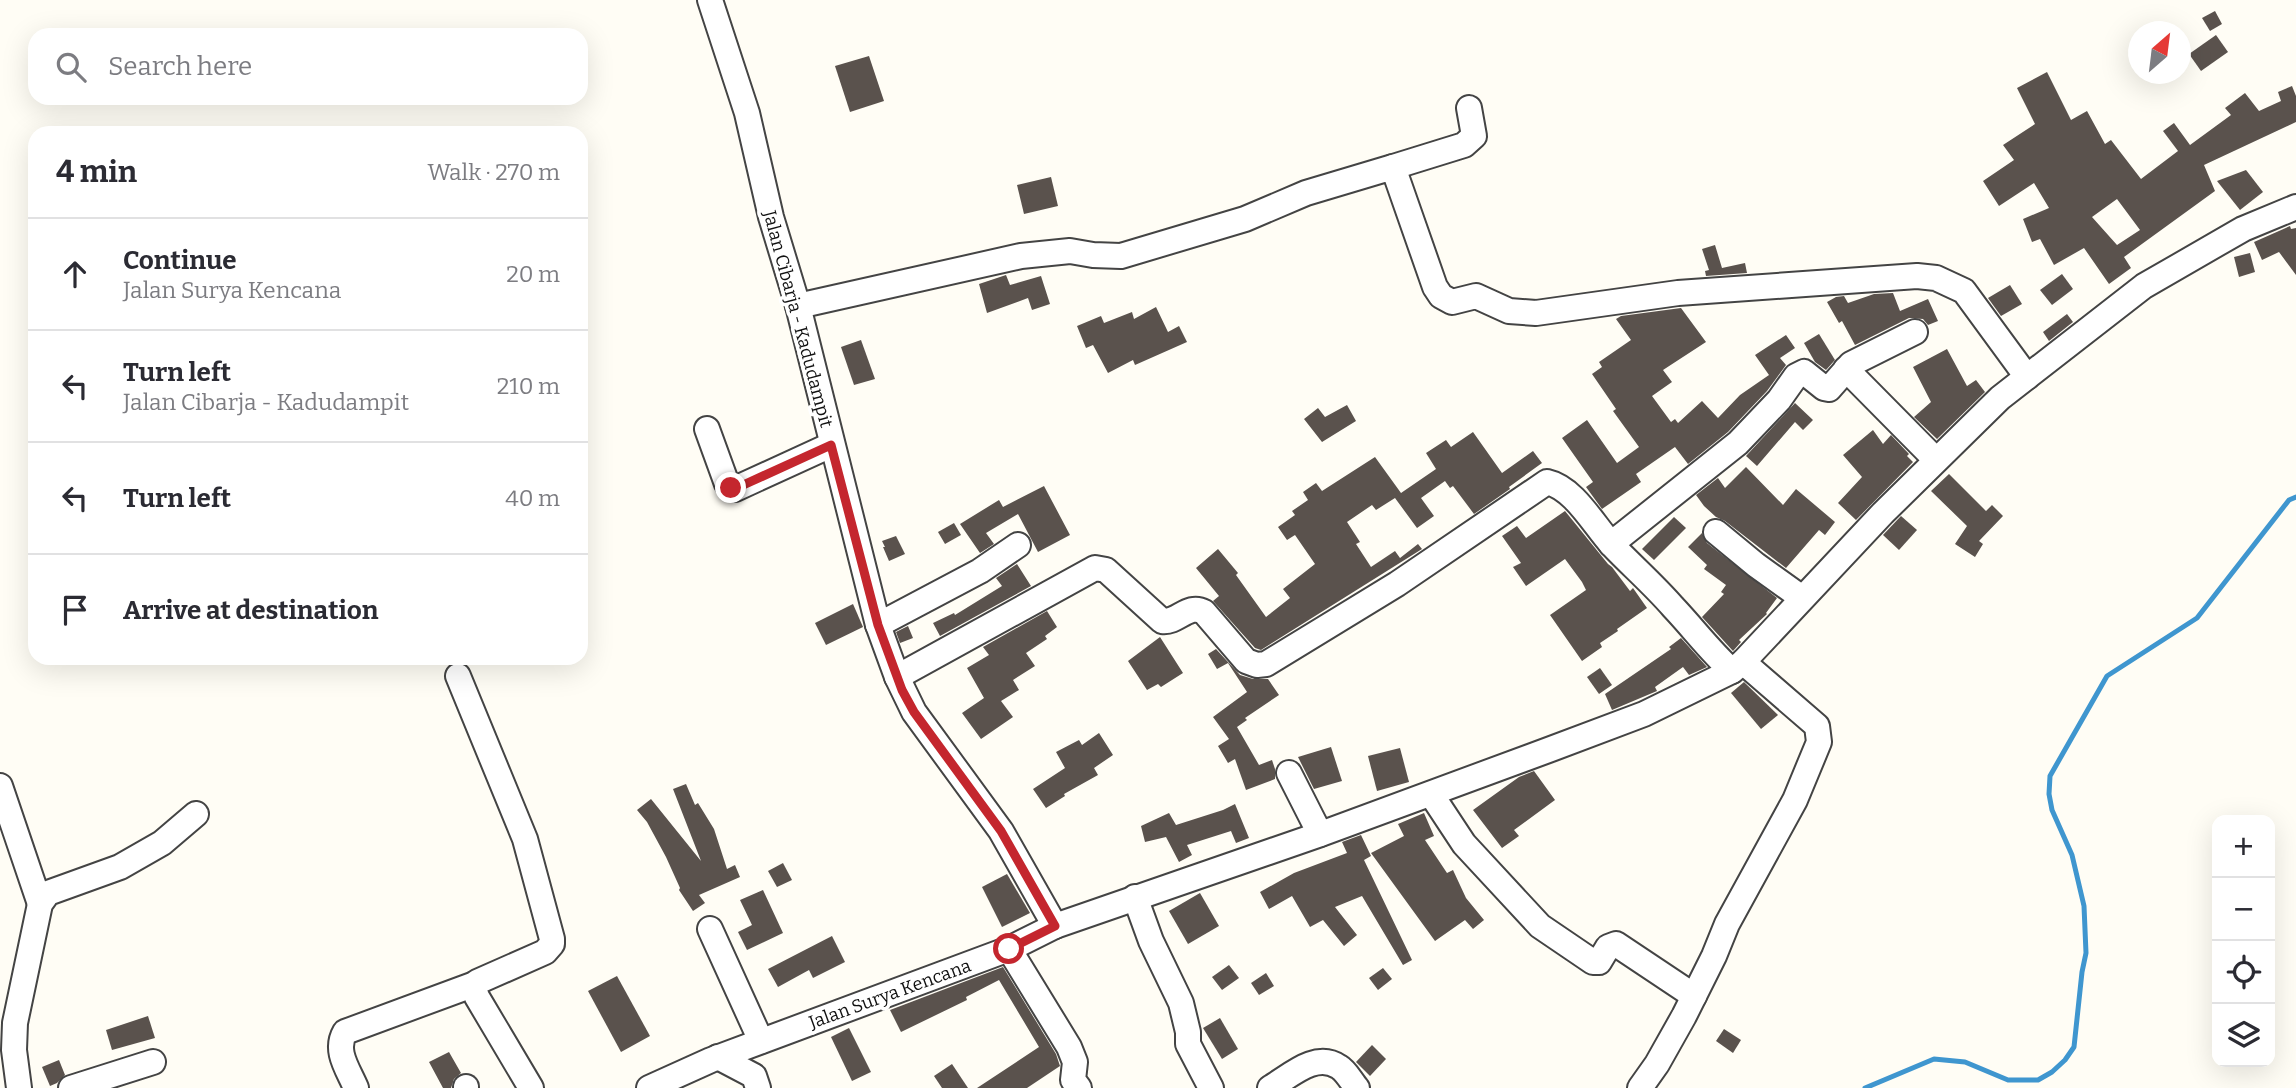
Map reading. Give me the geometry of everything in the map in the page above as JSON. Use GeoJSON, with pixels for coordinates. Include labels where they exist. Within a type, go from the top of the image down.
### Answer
{"type":"FeatureCollection","features":[{"type":"Feature","properties":{"kind":"street","name":"Jalan Cibarja - Kadudampit"},"geometry":{"type":"LineString","coordinates":[[710,0],[747,113],[771,217],[797,306],[878,625],[897,677],[914,712],[1001,831],[1055,926]]}},
{"type":"Feature","properties":{"kind":"street"},"geometry":{"type":"LineString","coordinates":[[797,306],[1031,254],[1070,251],[1121,256],[1245,219],[1306,193],[1471,141],[1474,136],[1469,108]]}},
{"type":"Feature","properties":{"kind":"street"},"geometry":{"type":"LineString","coordinates":[[1393,167],[1435,287],[1441,296],[1452,302],[1476,296],[1509,311],[1536,313],[1678,293],[1917,276],[1936,278],[1964,290],[2027,377]]}},
{"type":"Feature","properties":{"kind":"street"},"geometry":{"type":"LineString","coordinates":[[1738,666],[1936,460],[2000,398],[2164,273],[2243,229],[2296,207]]}},
{"type":"Feature","properties":{"kind":"street"},"geometry":{"type":"LineString","coordinates":[[1611,544],[1738,443],[1779,400],[1796,376],[1804,372],[1829,389],[1846,369],[1914,332]]}},
{"type":"Feature","properties":{"kind":"street"},"geometry":{"type":"LineString","coordinates":[[1846,369],[1936,460]]}},
{"type":"Feature","properties":{"kind":"street"},"geometry":{"type":"LineString","coordinates":[[707,429],[727,484],[735,489],[831,445]]}},
{"type":"Feature","properties":{"kind":"street"},"geometry":{"type":"LineString","coordinates":[[897,677],[1095,568],[1106,570],[1162,621],[1169,622],[1195,609],[1204,612],[1246,661],[1257,665],[1266,664],[1397,584],[1547,482],[1559,484],[1716,656],[1738,666],[1817,726],[1819,742],[1795,800],[1727,924],[1694,996],[1657,1064],[1640,1088]]}},
{"type":"Feature","properties":{"kind":"street"},"geometry":{"type":"LineString","coordinates":[[1716,532],[1802,598]]}},
{"type":"Feature","properties":{"kind":"street"},"geometry":{"type":"LineString","coordinates":[[878,625],[960,582],[1018,545]]}},
{"type":"Feature","properties":{"kind":"street","name":"Jalan Surya Kencana"},"geometry":{"type":"LineString","coordinates":[[649,1088],[718,1057],[1009,949],[1055,926],[1320,834],[1644,714],[1738,666]]}},
{"type":"Feature","properties":{"kind":"street"},"geometry":{"type":"LineString","coordinates":[[356,1088],[339,1050],[345,1032],[475,984],[545,952],[552,944],[525,839],[458,676]]}},
{"type":"Feature","properties":{"kind":"street"},"geometry":{"type":"LineString","coordinates":[[1289,772],[1320,834]]}},
{"type":"Feature","properties":{"kind":"street"},"geometry":{"type":"LineString","coordinates":[[0,786],[40,904]]}},
{"type":"Feature","properties":{"kind":"street"},"geometry":{"type":"LineString","coordinates":[[1431,794],[1464,844],[1540,926],[1594,962],[1599,962],[1608,947],[1616,944],[1694,996]]}},
{"type":"Feature","properties":{"kind":"street"},"geometry":{"type":"LineString","coordinates":[[19,1088],[14,1051],[15,1023],[40,904],[48,893],[120,867],[162,843],[196,814]]}},
{"type":"Feature","properties":{"kind":"street"},"geometry":{"type":"LineString","coordinates":[[1135,897],[1151,941],[1181,1003],[1188,1044],[1211,1088]]}},
{"type":"Feature","properties":{"kind":"street"},"geometry":{"type":"LineString","coordinates":[[710,929],[761,1041]]}},
{"type":"Feature","properties":{"kind":"street"},"geometry":{"type":"LineString","coordinates":[[1009,949],[1069,1047],[1075,1062],[1073,1080],[1079,1088]]}},
{"type":"Feature","properties":{"kind":"street"},"geometry":{"type":"LineString","coordinates":[[475,984],[477,997],[531,1088]]}},
{"type":"Feature","properties":{"kind":"street"},"geometry":{"type":"LineString","coordinates":[[718,1057],[754,1076],[758,1088]]}},
{"type":"Feature","properties":{"kind":"street"},"geometry":{"type":"LineString","coordinates":[[1270,1088],[1322,1060],[1341,1068],[1357,1088]]}},
{"type":"Feature","properties":{"kind":"street"},"geometry":{"type":"LineString","coordinates":[[71,1088],[153,1062]]}},
{"type":"Feature","properties":{"kind":"building"},"geometry":{"type":"Polygon","coordinates":[[[2215,11],[2222,24],[2210,31],[2202,18],[2215,11]]]}},
{"type":"Feature","properties":{"kind":"building"},"geometry":{"type":"Polygon","coordinates":[[[2216,35],[2228,52],[2201,71],[2191,53],[2216,35]]]}},
{"type":"Feature","properties":{"kind":"building"},"geometry":{"type":"Polygon","coordinates":[[[869,56],[884,101],[850,112],[835,66],[869,56]]]}},
{"type":"Feature","properties":{"kind":"building"},"geometry":{"type":"Polygon","coordinates":[[[2047,72],[2071,120],[2087,111],[2105,144],[2111,140],[2141,179],[2178,151],[2163,131],[2174,123],[2190,145],[2231,115],[2225,108],[2245,93],[2259,111],[2281,101],[2278,92],[2292,86],[2296,96],[2296,122],[2204,165],[2215,191],[2124,257],[2131,268],[2109,284],[2084,248],[2054,265],[2040,239],[2032,242],[2023,219],[2049,208],[2034,183],[1999,206],[1983,181],[2014,160],[2003,145],[2035,124],[2017,88],[2047,72]],[[2117,199],[2092,217],[2117,245],[2140,230],[2117,199]]]}},
{"type":"Feature","properties":{"kind":"building"},"geometry":{"type":"Polygon","coordinates":[[[2246,170],[2263,192],[2240,210],[2217,181],[2246,170]]]}},
{"type":"Feature","properties":{"kind":"building"},"geometry":{"type":"Polygon","coordinates":[[[1051,177],[1058,206],[1024,214],[1017,185],[1051,177]]]}},
{"type":"Feature","properties":{"kind":"building"},"geometry":{"type":"Polygon","coordinates":[[[2290,226],[2291,229],[2296,228],[2296,275],[2279,252],[2262,260],[2254,242],[2290,226]]]}},
{"type":"Feature","properties":{"kind":"building"},"geometry":{"type":"Polygon","coordinates":[[[1715,245],[1722,268],[1745,263],[1747,273],[1706,276],[1705,271],[1709,270],[1702,249],[1715,245]]]}},
{"type":"Feature","properties":{"kind":"building"},"geometry":{"type":"Polygon","coordinates":[[[2250,253],[2255,272],[2239,277],[2234,257],[2250,253]]]}},
{"type":"Feature","properties":{"kind":"building"},"geometry":{"type":"Polygon","coordinates":[[[2062,274],[2073,289],[2052,305],[2040,290],[2062,274]]]}},
{"type":"Feature","properties":{"kind":"building"},"geometry":{"type":"Polygon","coordinates":[[[1006,275],[1010,285],[1041,276],[1050,304],[1032,310],[1028,298],[987,313],[979,284],[1006,275]]]}},
{"type":"Feature","properties":{"kind":"building"},"geometry":{"type":"Polygon","coordinates":[[[2010,285],[2022,304],[2001,316],[1988,298],[2010,285]]]}},
{"type":"Feature","properties":{"kind":"building"},"geometry":{"type":"Polygon","coordinates":[[[1893,293],[1900,311],[1928,299],[1938,321],[1928,325],[1923,319],[1909,318],[1855,345],[1842,321],[1839,323],[1827,302],[1844,296],[1848,303],[1874,294],[1893,293]]]}},
{"type":"Feature","properties":{"kind":"building"},"geometry":{"type":"Polygon","coordinates":[[[1156,307],[1168,332],[1179,326],[1187,342],[1135,365],[1133,360],[1108,373],[1093,345],[1086,348],[1077,326],[1101,316],[1104,323],[1132,312],[1134,319],[1156,307]]]}},
{"type":"Feature","properties":{"kind":"building"},"geometry":{"type":"Polygon","coordinates":[[[1681,308],[1706,342],[1663,370],[1672,382],[1652,396],[1671,422],[1675,419],[1678,423],[1702,401],[1718,418],[1740,395],[1769,375],[1755,355],[1786,335],[1795,348],[1780,358],[1786,365],[1767,391],[1728,432],[1688,464],[1675,447],[1636,474],[1641,482],[1602,509],[1586,487],[1593,482],[1562,438],[1587,420],[1617,463],[1639,447],[1613,411],[1616,409],[1592,374],[1602,367],[1599,362],[1631,340],[1616,319],[1621,316],[1681,308]]]}},
{"type":"Feature","properties":{"kind":"building"},"geometry":{"type":"Polygon","coordinates":[[[2067,314],[2073,322],[2049,341],[2043,332],[2067,314]]]}},
{"type":"Feature","properties":{"kind":"building"},"geometry":{"type":"Polygon","coordinates":[[[1819,334],[1835,360],[1826,370],[1815,362],[1804,343],[1819,334]]]}},
{"type":"Feature","properties":{"kind":"building"},"geometry":{"type":"Polygon","coordinates":[[[861,340],[875,379],[854,385],[841,347],[861,340]]]}},
{"type":"Feature","properties":{"kind":"building"},"geometry":{"type":"Polygon","coordinates":[[[1947,349],[1967,386],[1976,380],[1985,392],[1937,439],[1914,417],[1931,402],[1913,367],[1947,349]]]}},
{"type":"Feature","properties":{"kind":"building"},"geometry":{"type":"Polygon","coordinates":[[[1795,403],[1813,420],[1803,430],[1795,422],[1757,466],[1746,456],[1795,403]]]}},
{"type":"Feature","properties":{"kind":"building"},"geometry":{"type":"Polygon","coordinates":[[[1347,405],[1356,421],[1322,442],[1304,419],[1318,408],[1325,417],[1347,405]]]}},
{"type":"Feature","properties":{"kind":"building"},"geometry":{"type":"Polygon","coordinates":[[[1873,430],[1883,444],[1891,435],[1913,462],[1856,520],[1838,503],[1862,477],[1843,455],[1873,430]]]}},
{"type":"Feature","properties":{"kind":"building"},"geometry":{"type":"Polygon","coordinates":[[[1473,432],[1502,473],[1533,451],[1542,463],[1474,514],[1453,486],[1450,488],[1445,481],[1421,498],[1434,516],[1417,528],[1395,498],[1376,510],[1372,505],[1347,522],[1360,542],[1356,544],[1371,567],[1395,551],[1400,558],[1418,544],[1422,549],[1261,650],[1255,648],[1213,601],[1219,596],[1196,568],[1218,549],[1238,573],[1236,575],[1266,617],[1290,598],[1283,589],[1315,564],[1295,535],[1287,540],[1278,527],[1295,515],[1292,511],[1308,500],[1303,492],[1316,483],[1322,491],[1375,457],[1401,493],[1436,469],[1426,453],[1446,440],[1451,447],[1473,432]]]}},
{"type":"Feature","properties":{"kind":"building"},"geometry":{"type":"Polygon","coordinates":[[[1746,467],[1783,505],[1796,489],[1835,522],[1825,535],[1819,530],[1786,568],[1716,517],[1696,495],[1718,478],[1725,488],[1746,467]]]}},
{"type":"Feature","properties":{"kind":"building"},"geometry":{"type":"Polygon","coordinates":[[[1949,474],[1986,511],[1992,505],[2003,516],[1979,541],[1983,544],[1975,557],[1955,544],[1967,526],[1931,491],[1949,474]]]}},
{"type":"Feature","properties":{"kind":"building"},"geometry":{"type":"Polygon","coordinates":[[[1044,486],[1070,535],[1038,552],[1018,514],[986,533],[994,544],[980,553],[960,524],[999,500],[1003,507],[1044,486]]]}},
{"type":"Feature","properties":{"kind":"building"},"geometry":{"type":"Polygon","coordinates":[[[1565,511],[1630,591],[1633,588],[1647,608],[1617,629],[1618,631],[1600,643],[1602,647],[1582,661],[1550,615],[1586,590],[1582,582],[1565,559],[1526,586],[1513,567],[1521,563],[1502,536],[1517,526],[1526,538],[1565,511]]]}},
{"type":"Feature","properties":{"kind":"building"},"geometry":{"type":"Polygon","coordinates":[[[1901,516],[1917,530],[1899,550],[1883,535],[1901,516]]]}},
{"type":"Feature","properties":{"kind":"building"},"geometry":{"type":"Polygon","coordinates":[[[1674,517],[1686,528],[1654,560],[1642,549],[1674,517]]]}},
{"type":"Feature","properties":{"kind":"building"},"geometry":{"type":"Polygon","coordinates":[[[954,523],[961,535],[945,544],[938,532],[954,523]]]}},
{"type":"Feature","properties":{"kind":"building"},"geometry":{"type":"Polygon","coordinates":[[[1702,533],[1707,543],[1777,598],[1767,614],[1739,640],[1741,642],[1733,651],[1702,617],[1724,594],[1721,592],[1726,585],[1704,569],[1707,565],[1688,547],[1702,533]]]}},
{"type":"Feature","properties":{"kind":"building"},"geometry":{"type":"Polygon","coordinates":[[[896,536],[905,554],[889,561],[882,541],[896,536]]]}},
{"type":"Feature","properties":{"kind":"building"},"geometry":{"type":"Polygon","coordinates":[[[1017,564],[1031,586],[940,636],[933,623],[954,613],[955,615],[1002,586],[996,578],[1017,564]]]}},
{"type":"Feature","properties":{"kind":"building"},"geometry":{"type":"Polygon","coordinates":[[[853,604],[863,627],[826,645],[815,623],[853,604]]]}},
{"type":"Feature","properties":{"kind":"building"},"geometry":{"type":"Polygon","coordinates":[[[1047,611],[1057,627],[1045,636],[1047,639],[1026,653],[1035,666],[1013,680],[1019,690],[1001,701],[1013,717],[981,739],[962,713],[984,698],[967,668],[989,655],[983,647],[1047,611]]]}},
{"type":"Feature","properties":{"kind":"building"},"geometry":{"type":"Polygon","coordinates":[[[908,626],[913,638],[900,643],[896,632],[908,626]]]}},
{"type":"Feature","properties":{"kind":"building"},"geometry":{"type":"Polygon","coordinates":[[[1160,637],[1183,673],[1161,687],[1158,684],[1147,690],[1128,661],[1160,637]]]}},
{"type":"Feature","properties":{"kind":"building"},"geometry":{"type":"Polygon","coordinates":[[[1681,638],[1707,667],[1689,675],[1683,667],[1655,687],[1657,691],[1612,710],[1605,694],[1671,649],[1669,647],[1681,638]]]}},
{"type":"Feature","properties":{"kind":"building"},"geometry":{"type":"Polygon","coordinates":[[[1216,649],[1240,675],[1253,679],[1268,679],[1279,695],[1245,718],[1247,720],[1237,727],[1259,765],[1272,760],[1275,769],[1275,779],[1246,790],[1235,759],[1228,763],[1218,746],[1229,739],[1213,717],[1247,692],[1228,663],[1217,669],[1208,654],[1216,649]]]}},
{"type":"Feature","properties":{"kind":"building"},"geometry":{"type":"Polygon","coordinates":[[[1600,668],[1612,685],[1599,694],[1587,677],[1600,668]]]}},
{"type":"Feature","properties":{"kind":"building"},"geometry":{"type":"Polygon","coordinates":[[[1744,682],[1778,715],[1761,729],[1731,693],[1744,682]]]}},
{"type":"Feature","properties":{"kind":"building"},"geometry":{"type":"Polygon","coordinates":[[[1099,733],[1113,755],[1094,768],[1098,775],[1064,794],[1065,796],[1046,808],[1033,789],[1065,768],[1056,752],[1079,740],[1082,745],[1099,733]]]}},
{"type":"Feature","properties":{"kind":"building"},"geometry":{"type":"Polygon","coordinates":[[[1331,747],[1342,781],[1314,789],[1298,757],[1331,747]]]}},
{"type":"Feature","properties":{"kind":"building"},"geometry":{"type":"Polygon","coordinates":[[[1400,748],[1409,782],[1377,791],[1368,756],[1400,748]]]}},
{"type":"Feature","properties":{"kind":"building"},"geometry":{"type":"Polygon","coordinates":[[[1534,771],[1555,800],[1514,830],[1519,836],[1502,848],[1473,810],[1519,777],[1534,771]]]}},
{"type":"Feature","properties":{"kind":"building"},"geometry":{"type":"Polygon","coordinates":[[[686,784],[695,805],[698,803],[714,829],[727,869],[735,865],[740,877],[699,895],[705,903],[693,911],[679,890],[666,857],[647,822],[637,810],[651,799],[701,861],[673,789],[686,784]]]}},
{"type":"Feature","properties":{"kind":"building"},"geometry":{"type":"Polygon","coordinates":[[[1235,804],[1249,838],[1236,843],[1231,831],[1187,845],[1192,855],[1179,862],[1166,837],[1145,842],[1141,826],[1169,813],[1176,825],[1235,804]]]}},
{"type":"Feature","properties":{"kind":"building"},"geometry":{"type":"Polygon","coordinates":[[[1424,813],[1434,836],[1425,840],[1447,873],[1453,870],[1466,898],[1484,920],[1473,929],[1465,920],[1435,941],[1371,853],[1404,836],[1398,824],[1424,813]]]}},
{"type":"Feature","properties":{"kind":"building"},"geometry":{"type":"Polygon","coordinates":[[[1361,835],[1371,856],[1364,860],[1412,960],[1403,965],[1362,896],[1335,907],[1357,935],[1344,946],[1323,920],[1310,927],[1292,896],[1269,909],[1260,892],[1294,873],[1347,853],[1342,842],[1361,835]]]}},
{"type":"Feature","properties":{"kind":"building"},"geometry":{"type":"Polygon","coordinates":[[[783,863],[792,880],[777,887],[768,871],[783,863]]]}},
{"type":"Feature","properties":{"kind":"building"},"geometry":{"type":"Polygon","coordinates":[[[1007,874],[1030,913],[1002,927],[982,887],[1007,874]]]}},
{"type":"Feature","properties":{"kind":"building"},"geometry":{"type":"Polygon","coordinates":[[[763,890],[783,933],[747,950],[738,932],[752,925],[740,900],[763,890]]]}},
{"type":"Feature","properties":{"kind":"building"},"geometry":{"type":"Polygon","coordinates":[[[1200,893],[1219,926],[1188,944],[1169,911],[1200,893]]]}},
{"type":"Feature","properties":{"kind":"building"},"geometry":{"type":"Polygon","coordinates":[[[832,936],[845,962],[813,978],[809,970],[778,987],[768,969],[832,936]]]}},
{"type":"Feature","properties":{"kind":"building"},"geometry":{"type":"Polygon","coordinates":[[[1229,965],[1239,978],[1222,990],[1212,977],[1229,965]]]}},
{"type":"Feature","properties":{"kind":"building"},"geometry":{"type":"Polygon","coordinates":[[[1003,967],[1056,1054],[1060,1066],[1027,1088],[977,1088],[1039,1047],[999,980],[966,997],[967,1000],[901,1032],[890,1010],[1003,967]]]}},
{"type":"Feature","properties":{"kind":"building"},"geometry":{"type":"Polygon","coordinates":[[[1383,968],[1392,979],[1378,990],[1369,978],[1383,968]]]}},
{"type":"Feature","properties":{"kind":"building"},"geometry":{"type":"Polygon","coordinates":[[[1266,973],[1274,986],[1259,995],[1251,983],[1266,973]]]}},
{"type":"Feature","properties":{"kind":"building"},"geometry":{"type":"Polygon","coordinates":[[[617,976],[650,1036],[621,1052],[588,991],[617,976]]]}},
{"type":"Feature","properties":{"kind":"building"},"geometry":{"type":"Polygon","coordinates":[[[148,1016],[155,1038],[112,1050],[106,1030],[148,1016]]]}},
{"type":"Feature","properties":{"kind":"building"},"geometry":{"type":"Polygon","coordinates":[[[1220,1018],[1238,1049],[1222,1059],[1203,1028],[1220,1018]]]}},
{"type":"Feature","properties":{"kind":"building"},"geometry":{"type":"Polygon","coordinates":[[[849,1028],[871,1072],[852,1081],[831,1037],[849,1028]]]}},
{"type":"Feature","properties":{"kind":"building"},"geometry":{"type":"Polygon","coordinates":[[[1724,1029],[1741,1040],[1733,1053],[1716,1041],[1724,1029]]]}},
{"type":"Feature","properties":{"kind":"building"},"geometry":{"type":"Polygon","coordinates":[[[1372,1045],[1386,1059],[1370,1076],[1356,1062],[1372,1045]]]}},
{"type":"Feature","properties":{"kind":"building"},"geometry":{"type":"Polygon","coordinates":[[[449,1052],[461,1073],[454,1079],[451,1088],[443,1088],[429,1062],[449,1052]]]}},
{"type":"Feature","properties":{"kind":"building"},"geometry":{"type":"Polygon","coordinates":[[[59,1060],[65,1075],[50,1086],[42,1067],[59,1060]]]}},
{"type":"Feature","properties":{"kind":"building"},"geometry":{"type":"Polygon","coordinates":[[[952,1064],[968,1088],[942,1088],[934,1076],[952,1064]]]}},
{"type":"Feature","properties":{"kind":"waterway"},"geometry":{"type":"LineString","coordinates":[[1865,1088],[1934,1059],[1965,1062],[2008,1080],[2038,1080],[2065,1060],[2074,1047],[2086,953],[2084,906],[2072,855],[2052,810],[2050,776],[2107,676],[2197,618],[2289,500],[2296,497]]}},
{"type":"Feature","properties":{"kind":"route"},"geometry":{"type":"LineString","coordinates":[[731,488],[735,489],[831,445],[878,625],[902,690],[914,712],[1001,831],[1055,926],[1009,949]]}}]}
